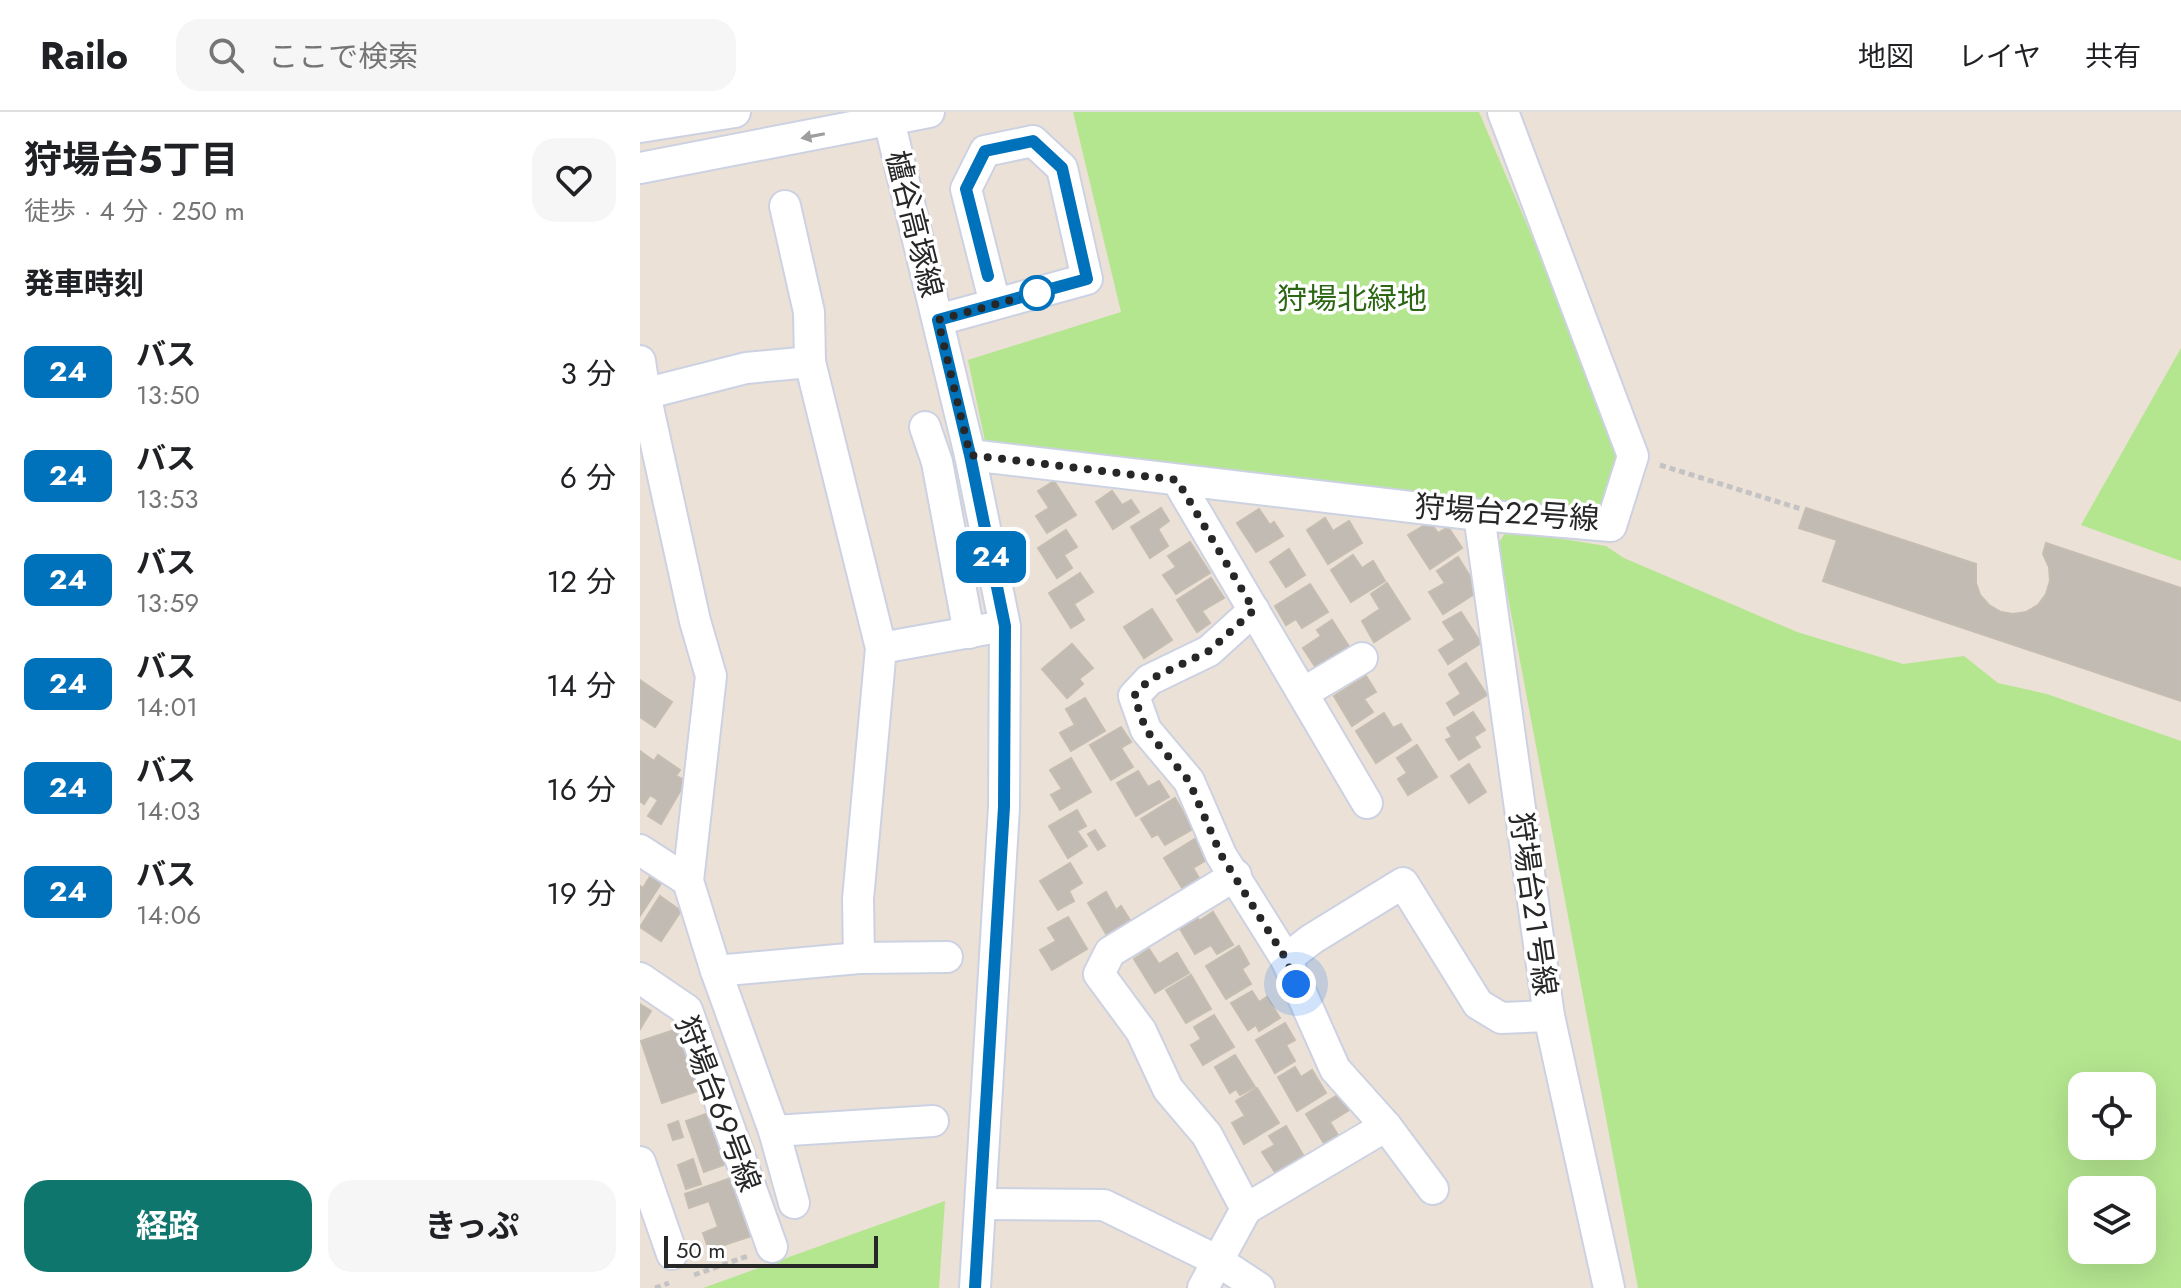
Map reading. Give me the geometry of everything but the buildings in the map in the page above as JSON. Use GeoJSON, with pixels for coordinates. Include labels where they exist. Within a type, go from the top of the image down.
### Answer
{"type":"FeatureCollection","features":[{"type":"Feature","properties":{"kind":"street"},"geometry":{"type":"LineString","coordinates":[[640,127],[735,112]]}},
{"type":"Feature","properties":{"kind":"street"},"geometry":{"type":"LineString","coordinates":[[640,168],[888,117],[929,112]]}},
{"type":"Feature","properties":{"kind":"street"},"geometry":{"type":"LineString","coordinates":[[1503,112],[1633,456]]}},
{"type":"Feature","properties":{"kind":"street","name":"櫨谷高塚線"},"geometry":{"type":"LineString","coordinates":[[888,117],[970,455],[1005,626],[1004,807],[975,1288]]}},
{"type":"Feature","properties":{"kind":"street"},"geometry":{"type":"LineString","coordinates":[[938,320],[1087,279],[1062,168],[1033,141],[985,151],[966,189],[995,304]]}},
{"type":"Feature","properties":{"kind":"street"},"geometry":{"type":"LineString","coordinates":[[785,206],[809,312],[810,362],[881,648],[858,899],[859,958]]}},
{"type":"Feature","properties":{"kind":"street"},"geometry":{"type":"LineString","coordinates":[[640,361],[642,395],[695,621],[711,676],[688,881],[716,971],[774,1131],[794,1203]]}},
{"type":"Feature","properties":{"kind":"street"},"geometry":{"type":"LineString","coordinates":[[642,395],[746,368],[810,362]]}},
{"type":"Feature","properties":{"kind":"street"},"geometry":{"type":"LineString","coordinates":[[925,427],[937,462],[969,633]]}},
{"type":"Feature","properties":{"kind":"street","name":"狩場台２２号線"},"geometry":{"type":"LineString","coordinates":[[970,455],[1479,515],[1611,526],[1633,456]]}},
{"type":"Feature","properties":{"kind":"street"},"geometry":{"type":"LineString","coordinates":[[1177,480],[1367,803]]}},
{"type":"Feature","properties":{"kind":"street","name":"狩場台２１号線"},"geometry":{"type":"LineString","coordinates":[[1479,515],[1549,1016],[1609,1288]]}},
{"type":"Feature","properties":{"kind":"street"},"geometry":{"type":"LineString","coordinates":[[1254,610],[1209,651],[1149,680],[1134,696],[1146,730],[1189,781],[1221,855],[1286,959],[1335,1069],[1386,1126],[1433,1189]]}},
{"type":"Feature","properties":{"kind":"street"},"geometry":{"type":"LineString","coordinates":[[881,648],[1005,626]]}},
{"type":"Feature","properties":{"kind":"street"},"geometry":{"type":"LineString","coordinates":[[1303,693],[1362,658]]}},
{"type":"Feature","properties":{"kind":"street"},"geometry":{"type":"LineString","coordinates":[[640,850],[688,881]]}},
{"type":"Feature","properties":{"kind":"street"},"geometry":{"type":"LineString","coordinates":[[1236,875],[1110,952],[1099,974],[1141,1031],[1168,1089],[1207,1135],[1246,1209]]}},
{"type":"Feature","properties":{"kind":"street"},"geometry":{"type":"LineString","coordinates":[[1286,959],[1312,939],[1403,883],[1478,1004],[1501,1018],[1549,1016]]}},
{"type":"Feature","properties":{"kind":"street"},"geometry":{"type":"LineString","coordinates":[[716,971],[859,958],[947,957]]}},
{"type":"Feature","properties":{"kind":"street","name":"狩場台６９号線"},"geometry":{"type":"LineString","coordinates":[[640,978],[687,1010],[772,1247]]}},
{"type":"Feature","properties":{"kind":"street"},"geometry":{"type":"LineString","coordinates":[[774,1131],[933,1121]]}},
{"type":"Feature","properties":{"kind":"street"},"geometry":{"type":"LineString","coordinates":[[1203,1288],[1246,1209],[1386,1126]]}},
{"type":"Feature","properties":{"kind":"street"},"geometry":{"type":"LineString","coordinates":[[640,1162],[676,1272]]}},
{"type":"Feature","properties":{"kind":"street"},"geometry":{"type":"LineString","coordinates":[[981,1204],[1104,1205],[1218,1261],[1259,1288]]}},
{"type":"Feature","properties":{"kind":"path"},"geometry":{"type":"LineString","coordinates":[[1633,456],[1801,509]]}},
{"type":"Feature","properties":{"kind":"path"},"geometry":{"type":"LineString","coordinates":[[655,1288],[676,1272],[772,1247]]}},
{"type":"Feature","properties":{"kind":"green space","name":"狩場北緑地"},"geometry":{"type":"Polygon","coordinates":[[[1073,112],[1479,112],[1624,453],[1601,517],[986,446],[968,360],[1121,312],[1073,112]]]}},
{"type":"Feature","properties":{"kind":"green space"},"geometry":{"type":"Polygon","coordinates":[[[2181,348],[2181,561],[2081,525],[2181,348]]]}},
{"type":"Feature","properties":{"kind":"green space"},"geometry":{"type":"Polygon","coordinates":[[[1507,530],[1606,546],[1624,558],[1797,632],[1903,664],[1964,656],[1998,683],[2047,694],[2181,741],[2181,1288],[1638,1288],[1498,544],[1507,530]]]}},
{"type":"Feature","properties":{"kind":"green space"},"geometry":{"type":"Polygon","coordinates":[[[945,1201],[939,1288],[703,1288],[945,1201]]]}},
{"type":"Feature","properties":{"kind":"bus line","name":"24"},"geometry":{"type":"LineString","coordinates":[[975,1288],[1004,807],[1005,626],[938,320],[1087,279],[1062,168],[1033,141],[985,151],[966,189],[988,276]]}},
{"type":"Feature","properties":{"kind":"route"},"geometry":{"type":"LineString","coordinates":[[1037,293],[938,320],[970,455],[1177,480],[1254,610],[1209,651],[1149,680],[1134,696],[1146,730],[1189,781],[1221,855],[1286,959],[1296,984]]}}]}
